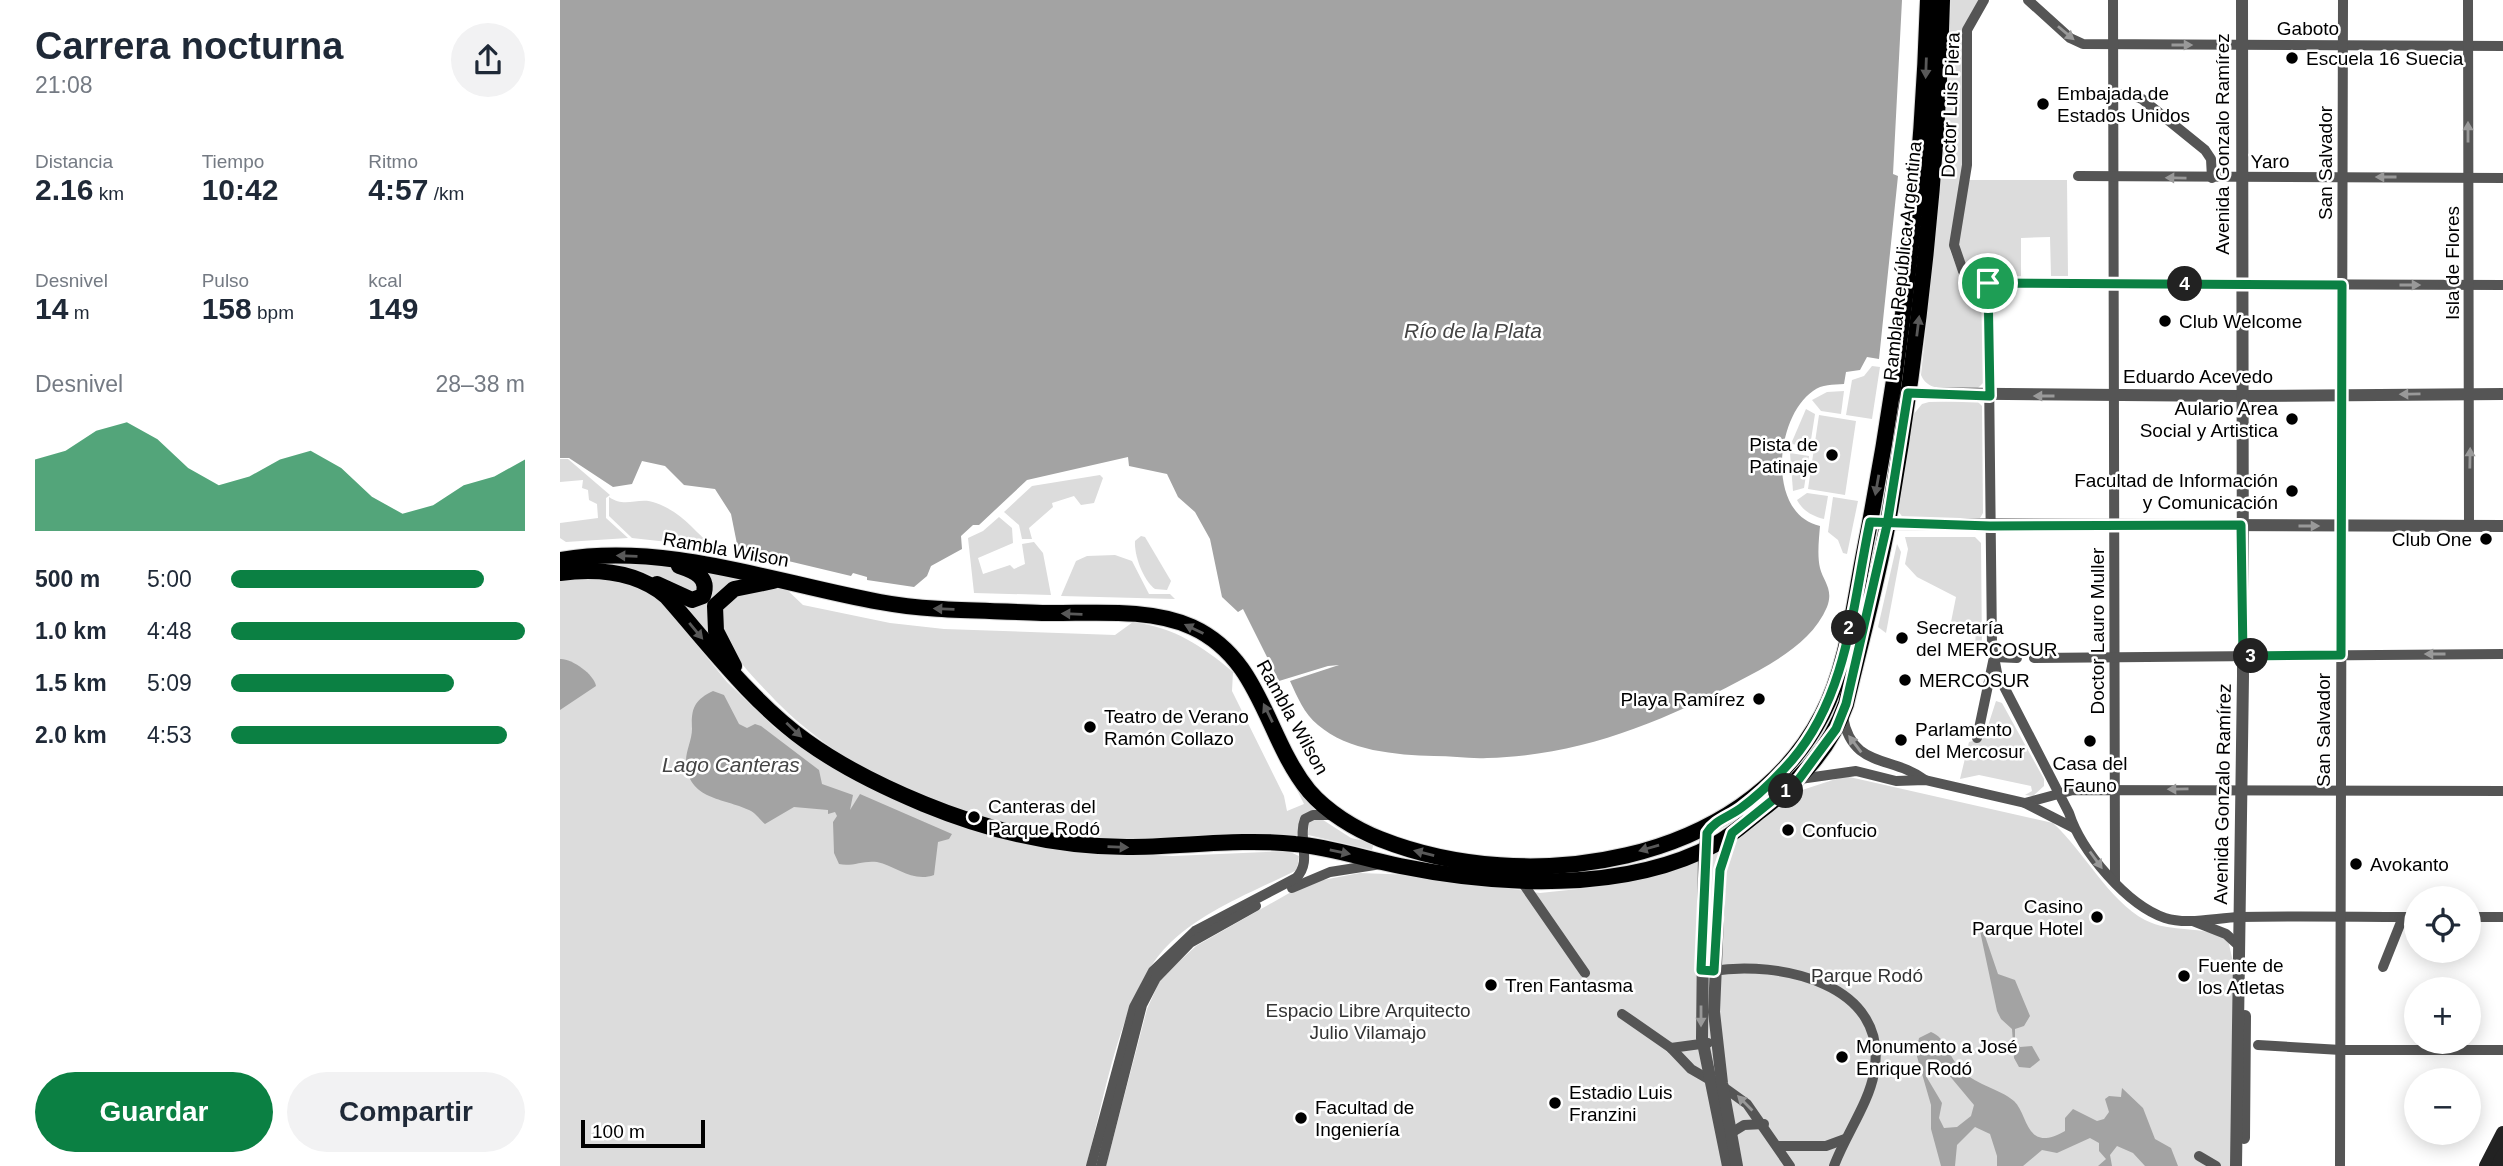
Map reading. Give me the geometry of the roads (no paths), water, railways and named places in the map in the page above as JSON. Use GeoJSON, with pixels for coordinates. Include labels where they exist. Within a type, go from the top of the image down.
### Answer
{"type":"FeatureCollection","features":[{"type":"Feature","properties":{"kind":"main road","name":"Rambla República Argentina"},"geometry":{"type":"LineString","coordinates":[[1887,525],[1916,218],[1928,0]]}},
{"type":"Feature","properties":{"kind":"main road","name":"Rambla República Argentina"},"geometry":{"type":"LineString","coordinates":[[1870,522],[1900,393],[1933,180],[1942,0]]}},
{"type":"Feature","properties":{"kind":"main road","name":"Rambla Wilson"},"geometry":{"type":"LineString","coordinates":[[560,560],[601,556],[656,557],[781,579],[915,608],[1131,615],[1191,626],[1221,646],[1244,668],[1304,785],[1337,815],[1373,836],[1418,852],[1498,864],[1550,864],[1621,855],[1677,839],[1742,807],[1779,774],[1805,743],[1824,712],[1836,681],[1870,522]]}},
{"type":"Feature","properties":{"kind":"main road"},"geometry":{"type":"LineString","coordinates":[[641,580],[666,596],[744,684],[803,739],[838,762],[927,806],[1003,830],[1090,846],[1303,845],[1386,863],[1522,881],[1585,880],[1644,868],[1704,850],[1732,833],[1799,779],[1820,753],[1842,714],[1887,525]]}},
{"type":"Feature","properties":{"kind":"main road"},"geometry":{"type":"LineString","coordinates":[[560,573],[601,570],[665,586],[692,600],[703,596],[706,586],[696,573],[656,557]]}},
{"type":"Feature","properties":{"kind":"main road"},"geometry":{"type":"LineString","coordinates":[[744,684],[716,631],[715,606],[734,589],[781,579]]}},
{"type":"Feature","properties":{"kind":"main road"},"geometry":{"type":"LineString","coordinates":[[2486,1166],[2503,1133]]}},
{"type":"Feature","properties":{"kind":"main road"},"geometry":{"type":"LineString","coordinates":[[2498,1166],[2503,1155]]}},
{"type":"Feature","properties":{"kind":"street","name":"Doctor Luis Piera"},"geometry":{"type":"LineString","coordinates":[[1984,0],[1967,30],[1967,165],[1954,245],[1963,271],[1988,283]]}},
{"type":"Feature","properties":{"kind":"street","name":"Gaboto"},"geometry":{"type":"LineString","coordinates":[[2028,0],[2076,41],[2113,44],[2503,46]]}},
{"type":"Feature","properties":{"kind":"street","name":"Doctor Lauro Muller"},"geometry":{"type":"LineString","coordinates":[[2113,0],[2115,881]]}},
{"type":"Feature","properties":{"kind":"street","name":"Avenida Gonzalo Ramírez"},"geometry":{"type":"LineString","coordinates":[[2236,1166],[2243,656],[2242,0]]}},
{"type":"Feature","properties":{"kind":"street","name":"San Salvador"},"geometry":{"type":"LineString","coordinates":[[2340,1166],[2343,0]]}},
{"type":"Feature","properties":{"kind":"street","name":"Isla de Flores"},"geometry":{"type":"LineString","coordinates":[[2468,0],[2469,526]]}},
{"type":"Feature","properties":{"kind":"street"},"geometry":{"type":"LineString","coordinates":[[2112,94],[2131,95],[2142,99],[2205,150],[2211,159],[2212,178]]}},
{"type":"Feature","properties":{"kind":"street","name":"Yaro"},"geometry":{"type":"LineString","coordinates":[[2078,176],[2503,178]]}},
{"type":"Feature","properties":{"kind":"street"},"geometry":{"type":"LineString","coordinates":[[2383,967],[2403,917],[2240,917],[2193,921],[2167,919],[2152,912],[2115,881],[2099,865],[2074,828],[1997,673],[1994,657],[1988,283],[2503,285]]}},
{"type":"Feature","properties":{"kind":"street","name":"Eduardo Acevedo"},"geometry":{"type":"LineString","coordinates":[[1900,393],[1990,396],[2503,394]]}},
{"type":"Feature","properties":{"kind":"street"},"geometry":{"type":"LineString","coordinates":[[1870,522],[1887,525],[1990,526],[2503,526]]}},
{"type":"Feature","properties":{"kind":"street"},"geometry":{"type":"LineString","coordinates":[[2034,658],[2503,654]]}},
{"type":"Feature","properties":{"kind":"street"},"geometry":{"type":"LineString","coordinates":[[1994,657],[2017,658]]}},
{"type":"Feature","properties":{"kind":"street"},"geometry":{"type":"LineString","coordinates":[[1977,738],[1994,657]]}},
{"type":"Feature","properties":{"kind":"street"},"geometry":{"type":"LineString","coordinates":[[1842,714],[1847,733],[1857,749],[1877,761],[1912,770],[1925,780]]}},
{"type":"Feature","properties":{"kind":"street"},"geometry":{"type":"LineString","coordinates":[[1873,776],[1877,761]]}},
{"type":"Feature","properties":{"kind":"street"},"geometry":{"type":"LineString","coordinates":[[1799,779],[1846,771],[1896,781],[1925,780],[2025,803],[2074,828]]}},
{"type":"Feature","properties":{"kind":"street"},"geometry":{"type":"LineString","coordinates":[[2025,803],[2058,793],[2114,790],[2503,791]]}},
{"type":"Feature","properties":{"kind":"street"},"geometry":{"type":"LineString","coordinates":[[1091,1166],[1134,1007],[1147,979],[1172,949],[1195,931],[1297,878],[1305,861],[1302,829],[1305,819],[1313,815],[1337,815]]}},
{"type":"Feature","properties":{"kind":"street"},"geometry":{"type":"LineString","coordinates":[[1712,824],[1707,833],[1704,850],[1710,1080],[1728,1166]]}},
{"type":"Feature","properties":{"kind":"street"},"geometry":{"type":"LineString","coordinates":[[1708,971],[1720,870],[1732,833]]}},
{"type":"Feature","properties":{"kind":"street"},"geometry":{"type":"LineString","coordinates":[[1101,1166],[1142,1006],[1156,978],[1170,962],[1190,943],[1214,928],[1304,881],[1330,873],[1386,863]]}},
{"type":"Feature","properties":{"kind":"street"},"geometry":{"type":"LineString","coordinates":[[1522,881],[1585,973]]}},
{"type":"Feature","properties":{"kind":"street","name":"Avenida Gonzalo Ramírez"},"geometry":{"type":"LineString","coordinates":[[2240,917],[2244,928],[2244,1166]]}},
{"type":"Feature","properties":{"kind":"street"},"geometry":{"type":"LineString","coordinates":[[2481,917],[2503,917]]}},
{"type":"Feature","properties":{"kind":"street"},"geometry":{"type":"LineString","coordinates":[[2193,921],[2226,934],[2237,944]]}},
{"type":"Feature","properties":{"kind":"street"},"geometry":{"type":"LineString","coordinates":[[1708,971],[1746,967],[1793,972],[1845,997],[1867,1020],[1877,1049],[1874,1073],[1869,1092],[1834,1166]]}},
{"type":"Feature","properties":{"kind":"street"},"geometry":{"type":"LineString","coordinates":[[1622,1014],[1671,1048],[1691,1069],[1710,1080]]}},
{"type":"Feature","properties":{"kind":"street"},"geometry":{"type":"LineString","coordinates":[[1671,1048],[1709,1043]]}},
{"type":"Feature","properties":{"kind":"street"},"geometry":{"type":"LineString","coordinates":[[1709,1043],[1723,1086],[1737,1166]]}},
{"type":"Feature","properties":{"kind":"street"},"geometry":{"type":"LineString","coordinates":[[2258,1045],[2341,1050],[2503,1049]]}},
{"type":"Feature","properties":{"kind":"street"},"geometry":{"type":"LineString","coordinates":[[1723,1086],[1747,1104],[1764,1124],[1790,1166]]}},
{"type":"Feature","properties":{"kind":"street"},"geometry":{"type":"LineString","coordinates":[[1731,1133],[1744,1125],[1764,1124]]}},
{"type":"Feature","properties":{"kind":"street"},"geometry":{"type":"LineString","coordinates":[[1777,1146],[1826,1146],[1845,1139]]}},
{"type":"Feature","properties":{"kind":"street"},"geometry":{"type":"LineString","coordinates":[[2199,1156],[2216,1166]]}},
{"type":"Feature","properties":{"kind":"water","name":"Río de la Plata"},"geometry":{"type":"Polygon","coordinates":[[[560,0],[1902,0],[1893,174],[1898,176],[1879,359],[1867,357],[1860,370],[1846,372],[1844,384],[1824,386],[1813,391],[1800,404],[1790,421],[1784,442],[1784,485],[1791,503],[1803,518],[1820,526],[1818,547],[1821,573],[1829,590],[1827,607],[1820,620],[1801,642],[1777,660],[1709,696],[1649,723],[1586,744],[1521,756],[1481,758],[1419,755],[1389,753],[1358,746],[1330,734],[1313,721],[1301,705],[1290,681],[1339,665],[1279,681],[1243,609],[1238,612],[1222,597],[1210,539],[1195,512],[1178,497],[1167,474],[1129,466],[1128,457],[1027,480],[979,525],[973,525],[961,536],[962,549],[931,566],[927,576],[914,587],[867,580],[867,577],[853,573],[851,576],[738,549],[731,514],[715,489],[684,485],[665,466],[642,461],[632,484],[613,487],[569,458],[560,458],[560,0]]]}},
{"type":"Feature","properties":{"kind":"water"},"geometry":{"type":"Polygon","coordinates":[[[560,659],[570,661],[581,668],[596,686],[560,710],[560,659]]]}},
{"type":"Feature","properties":{"kind":"water","name":"Lago Canteras"},"geometry":{"type":"Polygon","coordinates":[[[713,691],[724,695],[739,724],[747,728],[755,724],[761,726],[819,770],[822,784],[853,795],[850,810],[860,794],[952,834],[949,839],[938,842],[934,875],[919,877],[877,862],[839,864],[834,853],[835,812],[828,814],[828,810],[794,807],[765,824],[751,811],[708,796],[700,790],[688,774],[686,757],[695,706],[713,691]]]}},
{"type":"Feature","properties":{"kind":"water"},"geometry":{"type":"Polygon","coordinates":[[[1983,930],[1998,974],[2015,980],[2030,1016],[2024,1026],[2015,1029],[2015,1041],[2020,1047],[2032,1046],[2040,1060],[2030,1068],[2019,1067],[2014,1058],[2012,1029],[1997,1011],[1980,931],[1983,930]]]}},
{"type":"Feature","properties":{"kind":"water"},"geometry":{"type":"Polygon","coordinates":[[[1931,1032],[1936,1035],[1964,1072],[2014,1101],[2030,1130],[2042,1138],[2065,1131],[2065,1118],[2073,1109],[2097,1121],[2104,1119],[2109,1112],[2105,1099],[2109,1096],[2121,1097],[2122,1088],[2143,1108],[2155,1139],[2171,1148],[2178,1166],[2145,1166],[2133,1153],[2117,1146],[2110,1155],[2112,1166],[2098,1166],[2106,1159],[2099,1151],[2099,1143],[2090,1138],[2057,1153],[2042,1150],[2023,1166],[1997,1166],[1997,1156],[1990,1134],[1975,1127],[1957,1145],[1955,1166],[1941,1166],[1931,1129],[1931,1105],[1916,1053],[1919,1038],[1931,1032]],[[1938,1062],[1926,1076],[1942,1103],[1939,1118],[1944,1128],[1957,1127],[1971,1116],[1974,1105],[1938,1062]]]}},
{"type":"Feature","properties":{"kind":"place","name":"Escuela 16 Suecia"},"geometry":{"type":"Point","coordinates":[2292,58]}},
{"type":"Feature","properties":{"kind":"place","name":"Embajada de Estados Unidos"},"geometry":{"type":"Point","coordinates":[2043,104]}},
{"type":"Feature","properties":{"kind":"place","name":"Club Welcome"},"geometry":{"type":"Point","coordinates":[2165,321]}},
{"type":"Feature","properties":{"kind":"place","name":"Aulario Area Social y Artistica"},"geometry":{"type":"Point","coordinates":[2292,419]}},
{"type":"Feature","properties":{"kind":"place","name":"Pista de Patinaje"},"geometry":{"type":"Point","coordinates":[1832,455]}},
{"type":"Feature","properties":{"kind":"place","name":"Facultad de Información y Comunicación"},"geometry":{"type":"Point","coordinates":[2292,491]}},
{"type":"Feature","properties":{"kind":"place","name":"Club One"},"geometry":{"type":"Point","coordinates":[2486,539]}},
{"type":"Feature","properties":{"kind":"place","name":"Secretaría del MERCOSUR"},"geometry":{"type":"Point","coordinates":[1902,638]}},
{"type":"Feature","properties":{"kind":"place","name":"MERCOSUR"},"geometry":{"type":"Point","coordinates":[1905,680]}},
{"type":"Feature","properties":{"kind":"place","name":"Playa Ramírez"},"geometry":{"type":"Point","coordinates":[1759,699]}},
{"type":"Feature","properties":{"kind":"place","name":"Teatro de Verano Ramón Collazo"},"geometry":{"type":"Point","coordinates":[1090,727]}},
{"type":"Feature","properties":{"kind":"place","name":"Parlamento del Mercosur"},"geometry":{"type":"Point","coordinates":[1901,740]}},
{"type":"Feature","properties":{"kind":"place","name":"Casa del Fauno"},"geometry":{"type":"Point","coordinates":[2090,741]}},
{"type":"Feature","properties":{"kind":"place","name":"Canteras del Parque Rodó"},"geometry":{"type":"Point","coordinates":[974,817]}},
{"type":"Feature","properties":{"kind":"place","name":"Confucio"},"geometry":{"type":"Point","coordinates":[1788,830]}},
{"type":"Feature","properties":{"kind":"place","name":"Avokanto"},"geometry":{"type":"Point","coordinates":[2356,864]}},
{"type":"Feature","properties":{"kind":"place","name":"Casino Parque Hotel"},"geometry":{"type":"Point","coordinates":[2097,917]}},
{"type":"Feature","properties":{"kind":"place","name":"Fuente de los Atletas"},"geometry":{"type":"Point","coordinates":[2184,976]}},
{"type":"Feature","properties":{"kind":"place","name":"Tren Fantasma"},"geometry":{"type":"Point","coordinates":[1491,985]}},
{"type":"Feature","properties":{"kind":"place","name":"Monumento a José Enrique Rodó"},"geometry":{"type":"Point","coordinates":[1842,1057]}},
{"type":"Feature","properties":{"kind":"place","name":"Estadio Luis Franzini"},"geometry":{"type":"Point","coordinates":[1555,1103]}},
{"type":"Feature","properties":{"kind":"place","name":"Facultad de Ingeniería"},"geometry":{"type":"Point","coordinates":[1301,1118]}},
{"type":"Feature","properties":{"kind":"park label","name":"Parque Rodó"},"geometry":{"type":"Point","coordinates":[1867,975]}},
{"type":"Feature","properties":{"kind":"park label","name":"Espacio Libre Arquitecto Julio Vilamajo"},"geometry":{"type":"Point","coordinates":[1368,1021]}}]}
